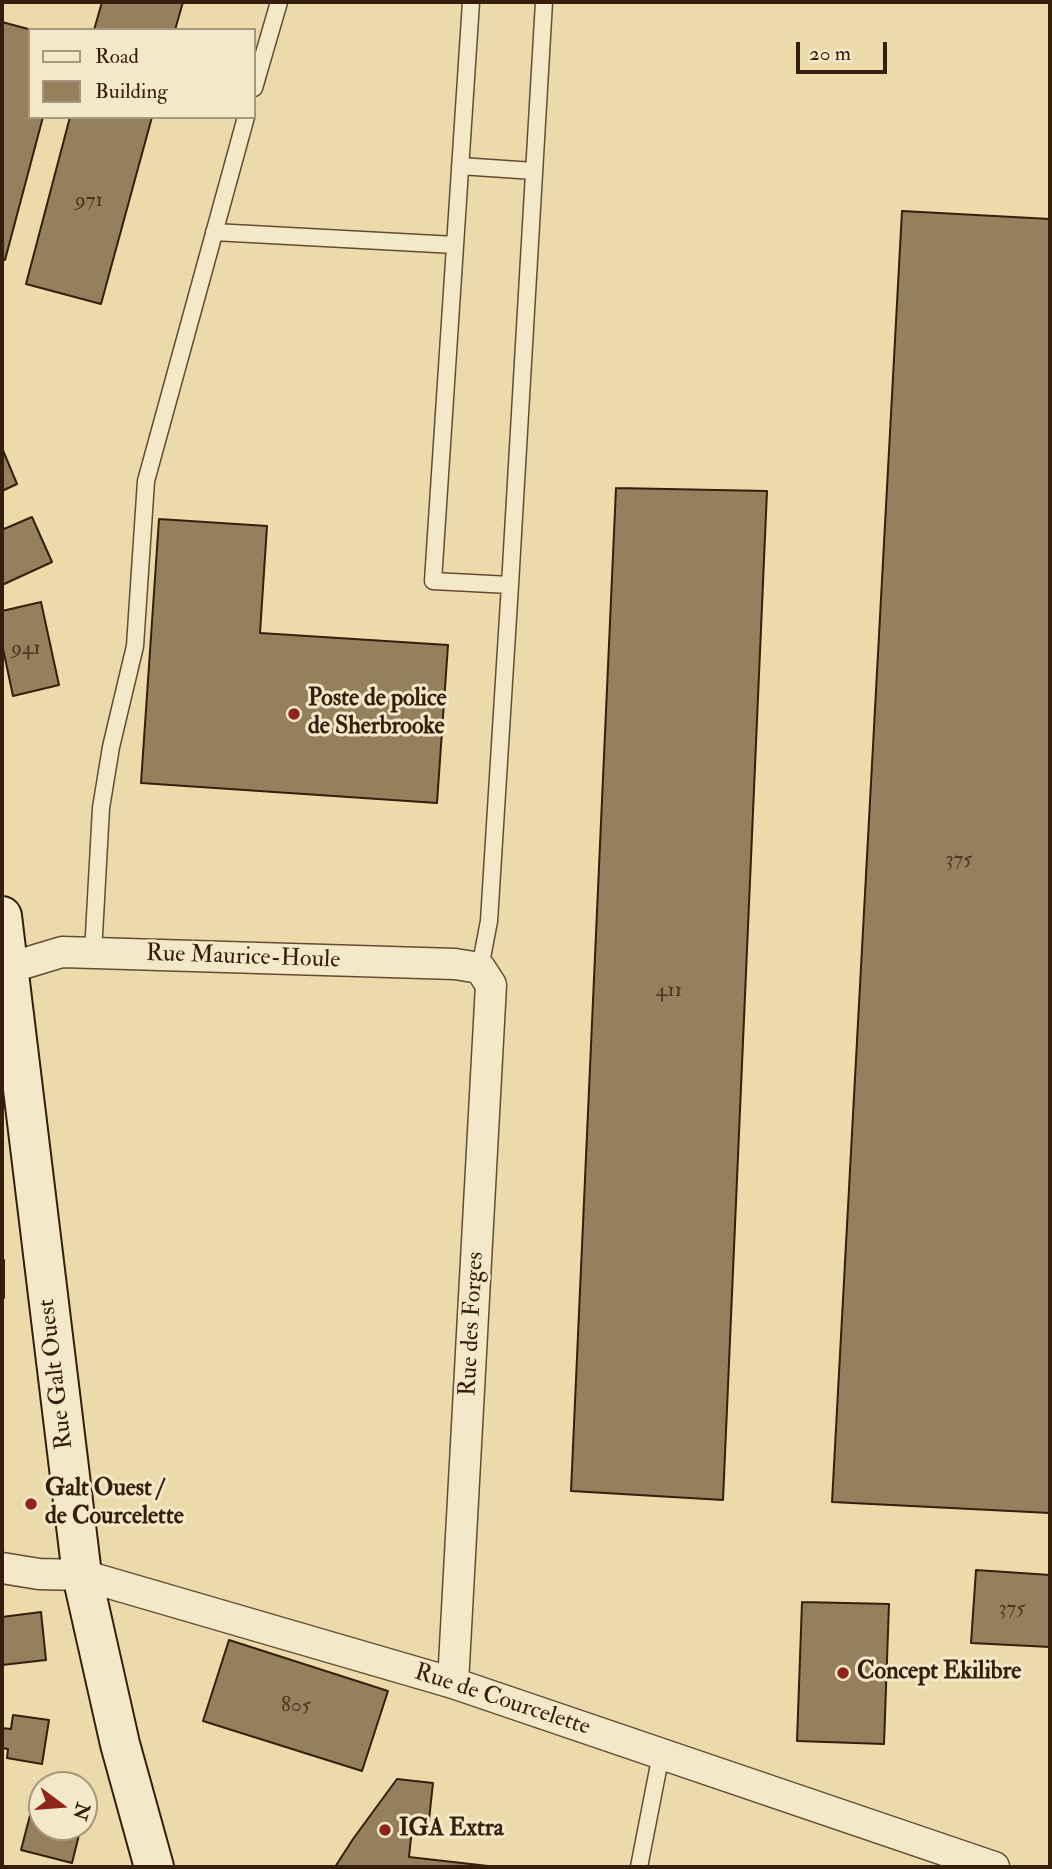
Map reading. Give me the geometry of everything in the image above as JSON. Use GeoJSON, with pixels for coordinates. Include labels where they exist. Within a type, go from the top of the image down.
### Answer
{"type":"FeatureCollection","features":[{"type":"Feature","properties":{"kind":"main road","name":"Rue Galt Ouest"},"geometry":{"type":"LineString","coordinates":[[2,916],[82,1575],[120,1744],[154,1867]]}},
{"type":"Feature","properties":{"kind":"street","name":"Rue Maurice-Houle"},"geometry":{"type":"LineString","coordinates":[[7,974],[62,952],[456,964],[480,968]]}},
{"type":"Feature","properties":{"kind":"street","name":"Rue des Forges"},"geometry":{"type":"LineString","coordinates":[[453,1683],[491,985],[480,968]]}},
{"type":"Feature","properties":{"kind":"street","name":"Rue de Courcelette"},"geometry":{"type":"LineString","coordinates":[[2,1568],[39,1574],[82,1575],[453,1683],[993,1867]]}},
{"type":"Feature","properties":{"kind":"lane"},"geometry":{"type":"LineString","coordinates":[[256,81],[279,2]]}},
{"type":"Feature","properties":{"kind":"lane"},"geometry":{"type":"LineString","coordinates":[[471,2],[433,581],[510,585]]}},
{"type":"Feature","properties":{"kind":"lane"},"geometry":{"type":"LineString","coordinates":[[480,968],[489,921],[544,2]]}},
{"type":"Feature","properties":{"kind":"lane"},"geometry":{"type":"LineString","coordinates":[[93,953],[101,808],[111,747],[135,646],[146,481],[245,119]]}},
{"type":"Feature","properties":{"kind":"lane"},"geometry":{"type":"LineString","coordinates":[[460,166],[534,171]]}},
{"type":"Feature","properties":{"kind":"lane"},"geometry":{"type":"LineString","coordinates":[[214,232],[455,245]]}},
{"type":"Feature","properties":{"kind":"lane"},"geometry":{"type":"LineString","coordinates":[[639,1867],[661,1754]]}},
{"type":"Feature","properties":{"kind":"building"},"geometry":{"type":"Polygon","coordinates":[[[102,2],[183,2],[176,28],[95,28],[102,2]]]}},
{"type":"Feature","properties":{"kind":"building"},"geometry":{"type":"Polygon","coordinates":[[[2,22],[28,29],[28,119],[42,119],[5,260],[2,259],[2,22]]]}},
{"type":"Feature","properties":{"kind":"building"},"geometry":{"type":"Polygon","coordinates":[[[69,119],[151,119],[101,304],[26,284],[69,119]]]}},
{"type":"Feature","properties":{"kind":"building"},"geometry":{"type":"Polygon","coordinates":[[[902,211],[1050,219],[1050,1513],[832,1502],[902,211]]]}},
{"type":"Feature","properties":{"kind":"building"},"geometry":{"type":"Polygon","coordinates":[[[2,448],[17,484],[2,491],[2,448]]]}},
{"type":"Feature","properties":{"kind":"building"},"geometry":{"type":"Polygon","coordinates":[[[616,488],[767,491],[723,1500],[571,1491],[616,488]]]}},
{"type":"Feature","properties":{"kind":"building"},"geometry":{"type":"Polygon","coordinates":[[[32,517],[52,562],[2,585],[2,525],[4,529],[32,517]]]}},
{"type":"Feature","properties":{"kind":"building","name":"Poste de police de Sherbrooke"},"geometry":{"type":"Polygon","coordinates":[[[159,519],[267,526],[260,633],[448,645],[437,803],[141,783],[159,519]]]}},
{"type":"Feature","properties":{"kind":"building"},"geometry":{"type":"Polygon","coordinates":[[[41,602],[59,685],[13,696],[2,644],[2,611],[41,602]]]}},
{"type":"Feature","properties":{"kind":"building"},"geometry":{"type":"Polygon","coordinates":[[[4,1260],[4,1298],[2,1298],[4,1260]]]}},
{"type":"Feature","properties":{"kind":"building"},"geometry":{"type":"Polygon","coordinates":[[[976,1570],[1050,1575],[1050,1647],[971,1643],[976,1570]]]}},
{"type":"Feature","properties":{"kind":"building","name":"Concept Ekilibre"},"geometry":{"type":"Polygon","coordinates":[[[802,1602],[889,1604],[884,1744],[797,1741],[802,1602]]]}},
{"type":"Feature","properties":{"kind":"building"},"geometry":{"type":"Polygon","coordinates":[[[41,1612],[46,1660],[2,1665],[2,1617],[41,1612]]]}},
{"type":"Feature","properties":{"kind":"building"},"geometry":{"type":"Polygon","coordinates":[[[229,1640],[388,1691],[362,1771],[203,1721],[229,1640]]]}},
{"type":"Feature","properties":{"kind":"building"},"geometry":{"type":"Polygon","coordinates":[[[13,1715],[49,1720],[42,1764],[7,1758],[8,1749],[2,1748],[2,1728],[11,1729],[13,1715]]]}},
{"type":"Feature","properties":{"kind":"building","name":"IGA Extra"},"geometry":{"type":"Polygon","coordinates":[[[397,1779],[433,1783],[429,1820],[413,1819],[409,1857],[497,1867],[335,1867],[397,1779]]]}},
{"type":"Feature","properties":{"kind":"building"},"geometry":{"type":"Polygon","coordinates":[[[28,1823],[28,1841],[78,1841],[72,1863],[21,1850],[28,1823]]]}},
{"type":"Feature","properties":{"kind":"place","name":"Poste de police de Sherbrooke"},"geometry":{"type":"Point","coordinates":[294,714]}},
{"type":"Feature","properties":{"kind":"place","name":"Galt Ouest / de Courcelette"},"geometry":{"type":"Point","coordinates":[31,1504]}},
{"type":"Feature","properties":{"kind":"place","name":"Concept Ekilibre"},"geometry":{"type":"Point","coordinates":[843,1673]}},
{"type":"Feature","properties":{"kind":"place","name":"IGA Extra"},"geometry":{"type":"Point","coordinates":[385,1830]}}]}
